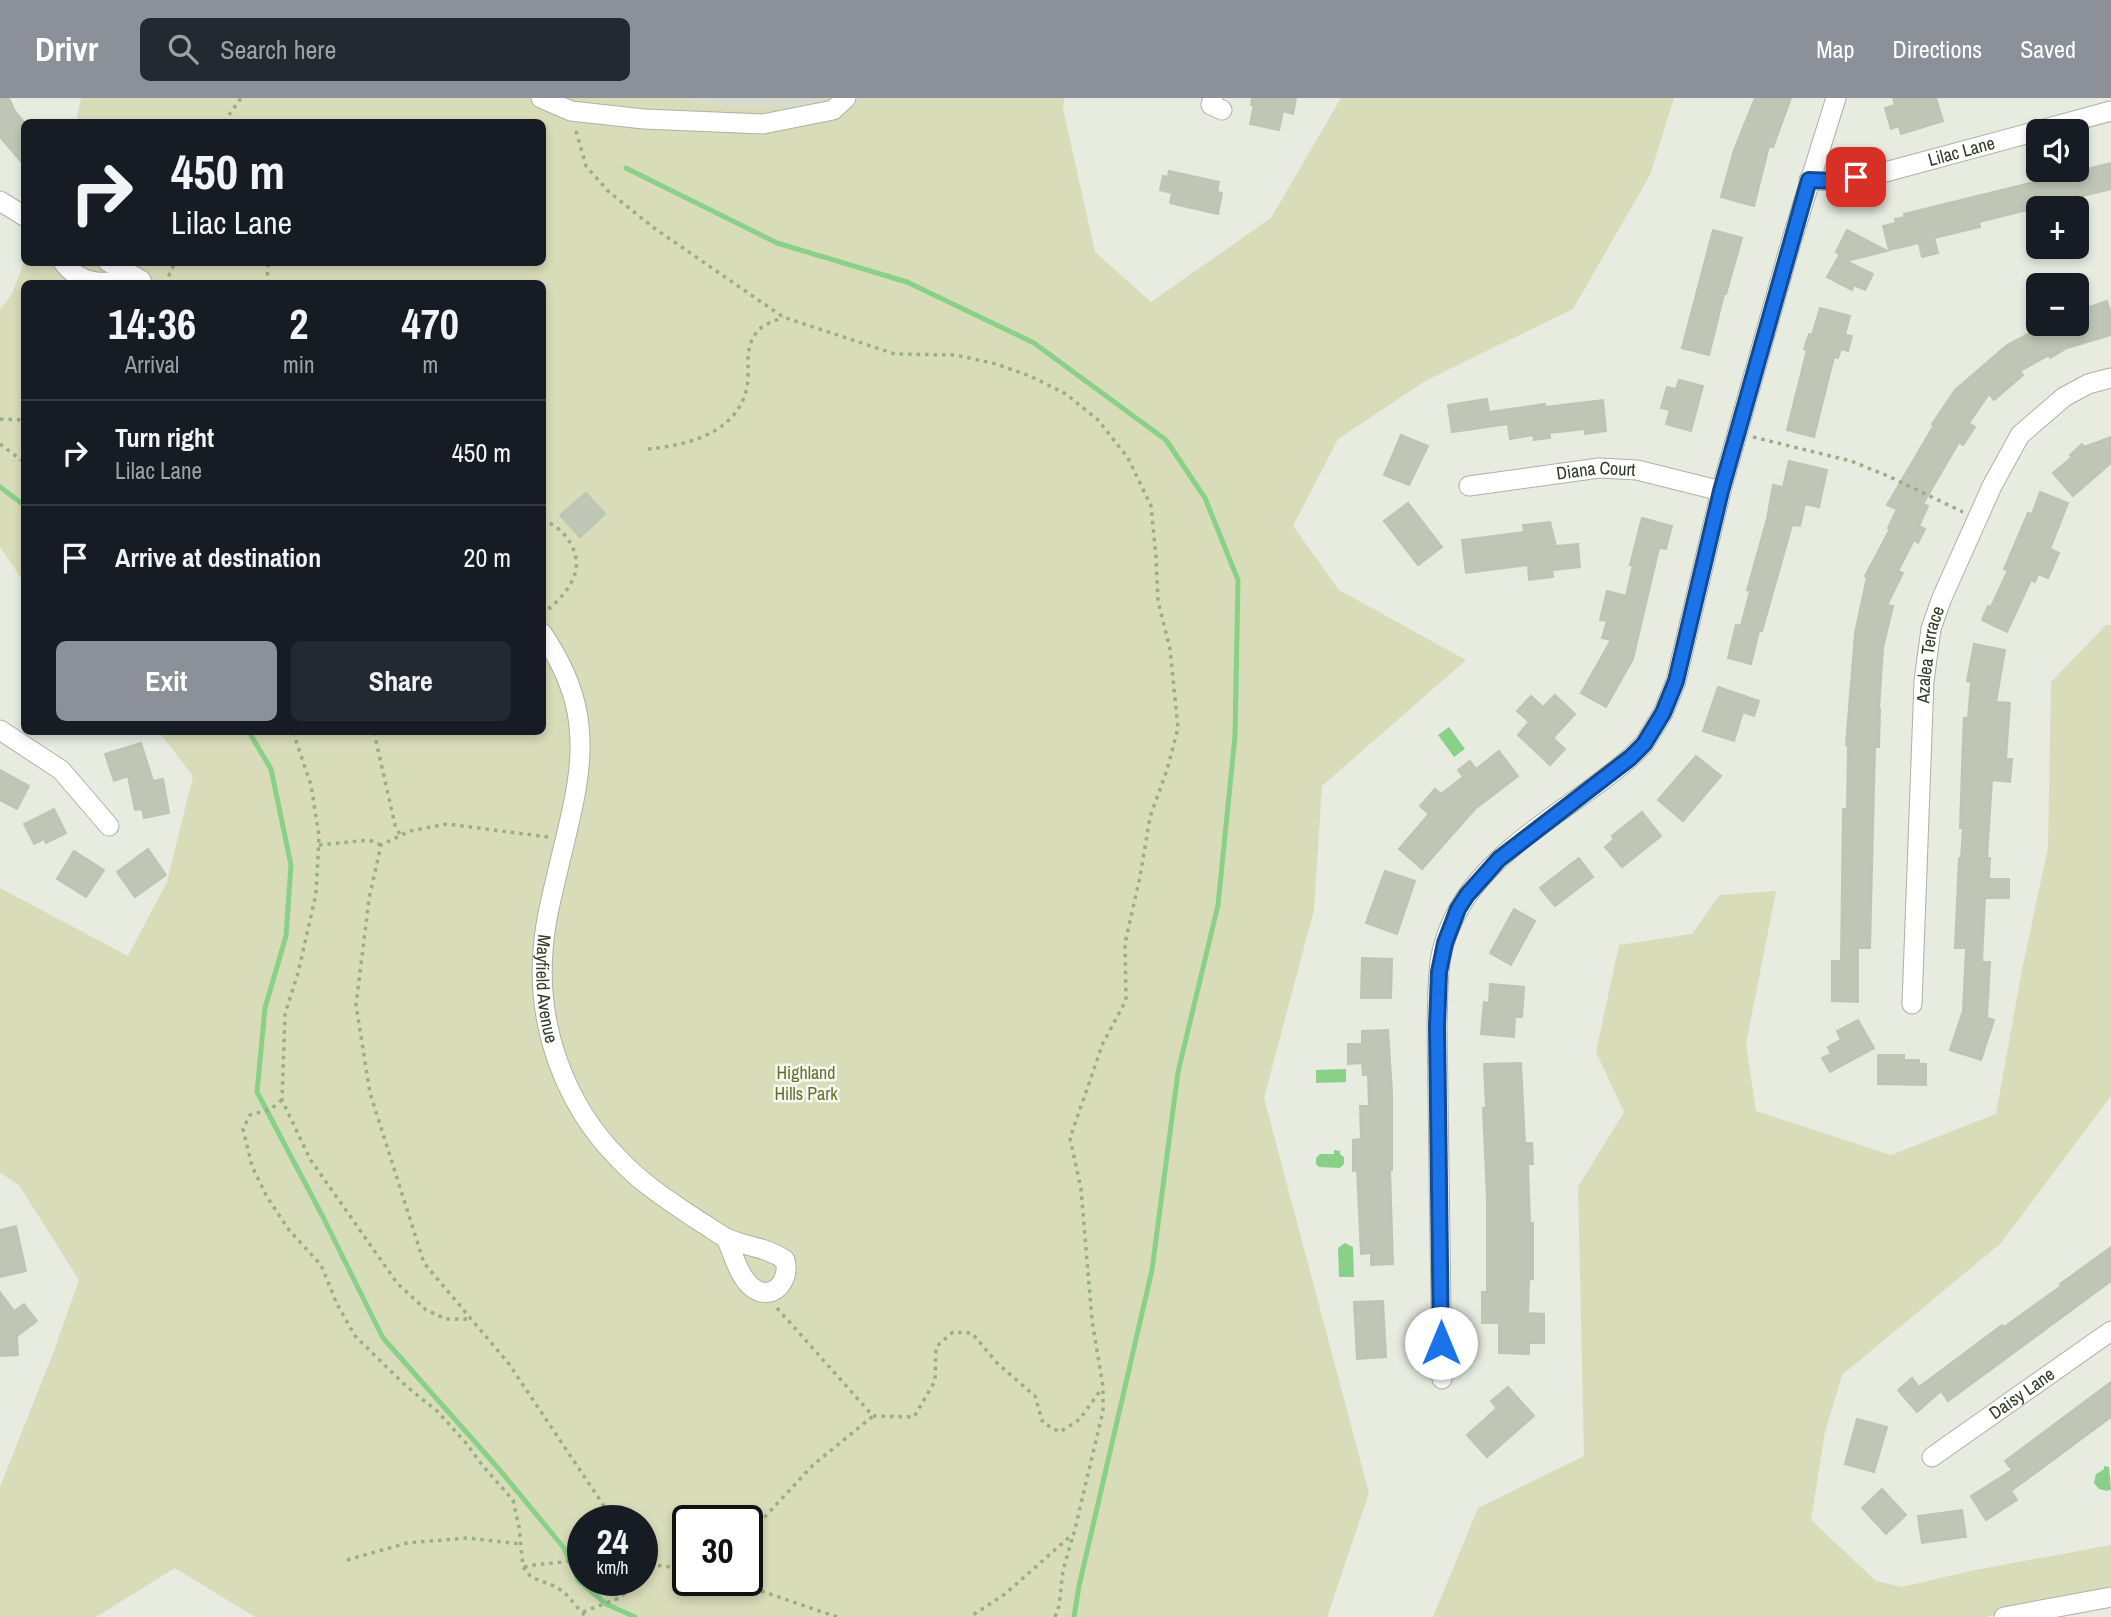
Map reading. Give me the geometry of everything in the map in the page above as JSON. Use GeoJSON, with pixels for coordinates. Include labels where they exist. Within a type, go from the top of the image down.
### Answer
{"type":"FeatureCollection","features":[{"type":"Feature","properties":{"kind":"street"},"geometry":{"type":"LineString","coordinates":[[541,98],[571,111],[656,120],[763,124],[833,110],[846,98]]}},
{"type":"Feature","properties":{"kind":"street"},"geometry":{"type":"LineString","coordinates":[[1442,1380],[1437,1026],[1439,972],[1445,943],[1458,909],[1477,881],[1499,859],[1630,758],[1644,744],[1658,721],[1676,681],[1721,491],[1809,180],[1836,98]]}},
{"type":"Feature","properties":{"kind":"street","name":"Lilac Lane"},"geometry":{"type":"LineString","coordinates":[[1809,180],[1834,181],[1878,174],[2111,111]]}},
{"type":"Feature","properties":{"kind":"street"},"geometry":{"type":"LineString","coordinates":[[0,201],[21,214]]}},
{"type":"Feature","properties":{"kind":"street"},"geometry":{"type":"LineString","coordinates":[[66,266],[71,273],[91,280]]}},
{"type":"Feature","properties":{"kind":"street"},"geometry":{"type":"LineString","coordinates":[[115,266],[141,280]]}},
{"type":"Feature","properties":{"kind":"street","name":"Azalea Terrace"},"geometry":{"type":"LineString","coordinates":[[1912,1004],[1927,651],[1941,600],[2004,462],[2028,426],[2064,397],[2088,384],[2111,378]]}},
{"type":"Feature","properties":{"kind":"street","name":"Diana Court"},"geometry":{"type":"LineString","coordinates":[[1469,486],[1600,468],[1637,470],[1721,491]]}},
{"type":"Feature","properties":{"kind":"street","name":"Mayfield Avenue"},"geometry":{"type":"LineString","coordinates":[[546,640],[565,672],[575,700],[579,727],[577,779],[547,921],[542,969],[541,987],[557,1060],[585,1118],[620,1160],[652,1189],[726,1238],[765,1249],[785,1260],[787,1276],[783,1283],[775,1290],[762,1292],[753,1289],[726,1238]]}},
{"type":"Feature","properties":{"kind":"street"},"geometry":{"type":"LineString","coordinates":[[0,730],[61,770],[109,826]]}},
{"type":"Feature","properties":{"kind":"street","name":"Daisy Lane"},"geometry":{"type":"LineString","coordinates":[[1932,1457],[2111,1331]]}},
{"type":"Feature","properties":{"kind":"street"},"geometry":{"type":"LineString","coordinates":[[2004,1617],[2111,1597]]}},
{"type":"Feature","properties":{"kind":"path"},"geometry":{"type":"LineString","coordinates":[[226,119],[241,98]]}},
{"type":"Feature","properties":{"kind":"path"},"geometry":{"type":"LineString","coordinates":[[571,111],[586,166],[608,191],[654,228],[783,317],[895,354],[956,355],[996,364],[1059,390],[1098,420],[1128,458],[1151,506],[1158,601],[1170,649],[1178,728],[1150,817],[1125,943],[1126,1000],[1103,1043],[1070,1138],[1081,1189],[1092,1320],[1103,1387],[1103,1412],[1063,1571],[1055,1617]]}},
{"type":"Feature","properties":{"kind":"path"},"geometry":{"type":"LineString","coordinates":[[648,449],[671,447],[726,425],[742,405],[748,380],[747,350],[758,330],[783,317]]}},
{"type":"Feature","properties":{"kind":"path"},"geometry":{"type":"LineString","coordinates":[[0,419],[21,419]]}},
{"type":"Feature","properties":{"kind":"path"},"geometry":{"type":"LineString","coordinates":[[1738,433],[1851,461],[1977,518]]}},
{"type":"Feature","properties":{"kind":"path"},"geometry":{"type":"LineString","coordinates":[[0,443],[21,460]]}},
{"type":"Feature","properties":{"kind":"path"},"geometry":{"type":"LineString","coordinates":[[546,522],[561,530],[572,545],[576,571],[568,589],[546,610]]}},
{"type":"Feature","properties":{"kind":"path"},"geometry":{"type":"LineString","coordinates":[[294,735],[310,785],[319,845],[316,894],[298,973],[285,1014],[282,1100],[310,1159],[397,1283],[426,1310],[446,1319],[471,1319]]}},
{"type":"Feature","properties":{"kind":"path"},"geometry":{"type":"LineString","coordinates":[[375,735],[395,825],[401,836]]}},
{"type":"Feature","properties":{"kind":"path"},"geometry":{"type":"LineString","coordinates":[[319,845],[369,840],[381,845],[410,831],[447,824],[566,840]]}},
{"type":"Feature","properties":{"kind":"path"},"geometry":{"type":"LineString","coordinates":[[381,845],[369,899],[356,1005],[370,1093],[424,1263],[509,1364],[603,1505]]}},
{"type":"Feature","properties":{"kind":"path"},"geometry":{"type":"LineString","coordinates":[[282,1100],[271,1109],[250,1115],[243,1129],[252,1166],[267,1197],[289,1230],[321,1265],[337,1304],[355,1336],[443,1417],[513,1500],[523,1567],[531,1577],[564,1592],[586,1617]]}},
{"type":"Feature","properties":{"kind":"path"},"geometry":{"type":"LineString","coordinates":[[762,1292],[873,1416]]}},
{"type":"Feature","properties":{"kind":"path"},"geometry":{"type":"LineString","coordinates":[[763,1519],[813,1465],[873,1416],[914,1417],[935,1381],[936,1348],[953,1332],[972,1333],[997,1363],[1035,1396],[1043,1423],[1060,1432],[1080,1419],[1103,1387]]}},
{"type":"Feature","properties":{"kind":"path"},"geometry":{"type":"LineString","coordinates":[[970,1617],[1005,1594],[1074,1533]]}},
{"type":"Feature","properties":{"kind":"path"},"geometry":{"type":"LineString","coordinates":[[348,1560],[407,1544],[467,1538],[521,1545]]}},
{"type":"Feature","properties":{"kind":"path"},"geometry":{"type":"LineString","coordinates":[[523,1567],[545,1562],[567,1562]]}},
{"type":"Feature","properties":{"kind":"path"},"geometry":{"type":"LineString","coordinates":[[763,1592],[837,1617]]}},
{"type":"Feature","properties":{"kind":"path"},"geometry":{"type":"LineString","coordinates":[[582,1612],[622,1596]]}},
{"type":"Feature","properties":{"kind":"shaded area"},"geometry":{"type":"Polygon","coordinates":[[[672,98],[828,98],[804,107],[727,107],[672,98]]]}},
{"type":"Feature","properties":{"kind":"shaded area"},"geometry":{"type":"Polygon","coordinates":[[[1449,727],[1465,749],[1454,757],[1438,735],[1449,727]]]}},
{"type":"Feature","properties":{"kind":"shaded area"},"geometry":{"type":"Polygon","coordinates":[[[1346,1069],[1346,1082],[1316,1083],[1316,1070],[1346,1069]]]}},
{"type":"Feature","properties":{"kind":"shaded area"},"geometry":{"type":"Polygon","coordinates":[[[1334,1150],[1340,1151],[1344,1157],[1344,1164],[1340,1168],[1319,1167],[1316,1164],[1316,1158],[1320,1154],[1334,1154],[1334,1150]]]}},
{"type":"Feature","properties":{"kind":"shaded area"},"geometry":{"type":"Polygon","coordinates":[[[1345,1243],[1353,1247],[1354,1277],[1339,1277],[1338,1248],[1345,1243]]]}},
{"type":"Feature","properties":{"kind":"shaded area"},"geometry":{"type":"Polygon","coordinates":[[[2104,1466],[2109,1467],[2111,1489],[2108,1491],[2099,1489],[2094,1483],[2096,1474],[2104,1469],[2104,1466]]]}},
{"type":"Feature","properties":{"kind":"green space","name":"Highland Hills Park"},"geometry":{"type":"Polygon","coordinates":[[[81,98],[672,98],[727,107],[804,107],[828,98],[1064,98],[1063,109],[1095,252],[1151,302],[1271,218],[1341,98],[1674,98],[1650,175],[1573,309],[1425,381],[1338,439],[1293,526],[1339,590],[1466,660],[1322,786],[1314,910],[1264,1098],[1369,1493],[1327,1617],[255,1617],[175,1568],[96,1617],[0,1617],[0,1487],[79,1280],[19,1185],[0,1173],[0,888],[128,956],[167,882],[193,776],[161,735],[546,735],[546,280],[21,280],[21,578],[0,547],[0,309],[11,296],[22,266],[546,266],[546,119],[77,119],[81,98]]]}},
{"type":"Feature","properties":{"kind":"green space"},"geometry":{"type":"Polygon","coordinates":[[[2106,625],[2111,625],[2111,1096],[2001,1243],[1842,1375],[1825,1432],[1811,1520],[1876,1581],[1902,1587],[1975,1570],[2111,1545],[2111,1588],[1986,1617],[1433,1617],[1478,1508],[1584,1456],[1578,1187],[1624,1112],[1596,1052],[1619,945],[1692,934],[1719,895],[1776,891],[1746,1044],[1756,1111],[1891,1155],[1996,1114],[2048,847],[2051,682],[2106,625]]]}},
{"type":"Feature","properties":{"kind":"building"},"geometry":{"type":"Polygon","coordinates":[[[0,98],[9,98],[22,119],[21,162],[0,137],[0,98]]]}},
{"type":"Feature","properties":{"kind":"building"},"geometry":{"type":"Polygon","coordinates":[[[1252,98],[1296,98],[1293,114],[1283,111],[1279,130],[1250,124],[1254,105],[1251,105],[1252,98]]]}},
{"type":"Feature","properties":{"kind":"building"},"geometry":{"type":"Polygon","coordinates":[[[1755,98],[1791,98],[1773,147],[1769,146],[1754,206],[1721,197],[1734,150],[1755,98]]]}},
{"type":"Feature","properties":{"kind":"building"},"geometry":{"type":"Polygon","coordinates":[[[1893,98],[1936,98],[1943,121],[1901,134],[1899,126],[1891,129],[1885,108],[1895,105],[1893,98]]]}},
{"type":"Feature","properties":{"kind":"building"},"geometry":{"type":"Polygon","coordinates":[[[2111,163],[2111,189],[2083,196],[2026,196],[2026,210],[1979,222],[1980,227],[1934,238],[1938,253],[1922,257],[1919,243],[1889,250],[1883,226],[1896,223],[1895,219],[1905,217],[1904,214],[2034,182],[2089,182],[2089,168],[2111,163]]]}},
{"type":"Feature","properties":{"kind":"building"},"geometry":{"type":"Polygon","coordinates":[[[1169,171],[1219,182],[1217,192],[1222,193],[1218,214],[1170,203],[1172,193],[1160,190],[1163,176],[1168,177],[1169,171]]]}},
{"type":"Feature","properties":{"kind":"building"},"geometry":{"type":"Polygon","coordinates":[[[1713,230],[1742,238],[1724,294],[1709,355],[1682,348],[1713,230]]]}},
{"type":"Feature","properties":{"kind":"building"},"geometry":{"type":"Polygon","coordinates":[[[1847,230],[1887,251],[1846,261],[1873,274],[1865,290],[1854,285],[1852,290],[1827,277],[1840,254],[1836,252],[1847,230]]]}},
{"type":"Feature","properties":{"kind":"building"},"geometry":{"type":"Polygon","coordinates":[[[2107,301],[2111,314],[2111,335],[2067,348],[2050,358],[2049,355],[2020,371],[2023,375],[1994,400],[1989,394],[1969,423],[1975,427],[1963,445],[1959,442],[1923,504],[1928,506],[1919,526],[1925,529],[1918,543],[1914,540],[1898,571],[1903,573],[1887,605],[1893,606],[1883,648],[1879,747],[1875,747],[1870,948],[1858,948],[1858,1002],[1832,1001],[1832,961],[1841,961],[1843,809],[1847,809],[1846,745],[1855,633],[1867,577],[1865,576],[1890,529],[1888,528],[1897,509],[1887,505],[1934,425],[1932,424],[1955,390],[2007,345],[2026,335],[2089,336],[2089,307],[2107,301]]]}},
{"type":"Feature","properties":{"kind":"building"},"geometry":{"type":"Polygon","coordinates":[[[1820,308],[1850,316],[1845,335],[1852,336],[1848,351],[1841,349],[1838,358],[1834,357],[1814,437],[1787,430],[1807,350],[1804,349],[1809,334],[1812,335],[1820,308]]]}},
{"type":"Feature","properties":{"kind":"building"},"geometry":{"type":"Polygon","coordinates":[[[1679,380],[1703,386],[1691,431],[1666,424],[1670,410],[1661,408],[1667,387],[1676,389],[1679,380]]]}},
{"type":"Feature","properties":{"kind":"building"},"geometry":{"type":"Polygon","coordinates":[[[1487,399],[1489,412],[1603,400],[1606,431],[1585,434],[1585,429],[1549,433],[1550,438],[1534,440],[1533,435],[1510,439],[1508,424],[1452,432],[1448,405],[1487,399]]]}},
{"type":"Feature","properties":{"kind":"building"},"geometry":{"type":"Polygon","coordinates":[[[1401,435],[1428,446],[1409,485],[1384,475],[1401,435]]]}},
{"type":"Feature","properties":{"kind":"building"},"geometry":{"type":"Polygon","coordinates":[[[2111,437],[2111,463],[2073,496],[2053,473],[2072,457],[2070,455],[2082,444],[2084,447],[2111,437]]]}},
{"type":"Feature","properties":{"kind":"building"},"geometry":{"type":"Polygon","coordinates":[[[1789,461],[1827,470],[1819,507],[1805,504],[1800,526],[1792,525],[1751,664],[1728,658],[1736,625],[1741,626],[1750,591],[1747,590],[1767,519],[1773,485],[1783,487],[1789,461]]]}},
{"type":"Feature","properties":{"kind":"building"},"geometry":{"type":"Polygon","coordinates":[[[2040,492],[2068,503],[2050,549],[2059,553],[2048,578],[2038,574],[2035,582],[2031,580],[2007,632],[1982,620],[2008,570],[2004,569],[2040,492]]]}},
{"type":"Feature","properties":{"kind":"building"},"geometry":{"type":"Polygon","coordinates":[[[586,493],[605,514],[580,537],[560,515],[586,493]]]}},
{"type":"Feature","properties":{"kind":"building"},"geometry":{"type":"Polygon","coordinates":[[[1408,503],[1442,547],[1418,565],[1384,521],[1408,503]]]}},
{"type":"Feature","properties":{"kind":"building"},"geometry":{"type":"Polygon","coordinates":[[[1642,518],[1672,526],[1666,549],[1659,548],[1633,659],[1606,707],[1581,693],[1611,640],[1602,638],[1607,621],[1600,620],[1607,591],[1626,596],[1633,565],[1630,565],[1642,518]]]}},
{"type":"Feature","properties":{"kind":"building"},"geometry":{"type":"Polygon","coordinates":[[[1550,522],[1556,546],[1578,544],[1580,567],[1552,570],[1553,577],[1529,580],[1528,565],[1466,573],[1462,540],[1524,532],[1523,525],[1550,522]]]}},
{"type":"Feature","properties":{"kind":"building"},"geometry":{"type":"Polygon","coordinates":[[[1974,644],[2005,650],[1996,702],[2010,703],[2006,759],[2012,759],[2010,782],[1992,780],[1987,858],[1990,858],[1989,879],[2009,879],[2009,898],[1985,898],[1982,962],[1990,962],[1987,1018],[1994,1020],[1981,1060],[1950,1050],[1963,1011],[1966,948],[1955,948],[1963,828],[1960,828],[1964,718],[1968,718],[1971,682],[1967,681],[1974,644]]]}},
{"type":"Feature","properties":{"kind":"building"},"geometry":{"type":"Polygon","coordinates":[[[1718,687],[1759,701],[1754,716],[1743,712],[1734,741],[1703,731],[1718,687]]]}},
{"type":"Feature","properties":{"kind":"building"},"geometry":{"type":"Polygon","coordinates":[[[1555,695],[1575,714],[1553,738],[1565,749],[1550,765],[1518,735],[1529,722],[1517,711],[1531,696],[1543,707],[1555,695]]]}},
{"type":"Feature","properties":{"kind":"building"},"geometry":{"type":"Polygon","coordinates":[[[141,743],[153,781],[163,779],[169,813],[144,818],[142,809],[135,810],[128,776],[114,781],[105,754],[141,743]]]}},
{"type":"Feature","properties":{"kind":"building"},"geometry":{"type":"Polygon","coordinates":[[[1499,751],[1518,776],[1475,809],[1422,869],[1399,849],[1429,814],[1420,806],[1435,789],[1441,794],[1463,777],[1458,770],[1470,761],[1476,769],[1499,751]]]}},
{"type":"Feature","properties":{"kind":"building"},"geometry":{"type":"Polygon","coordinates":[[[1696,756],[1721,776],[1683,821],[1658,800],[1696,756]]]}},
{"type":"Feature","properties":{"kind":"building"},"geometry":{"type":"Polygon","coordinates":[[[0,770],[29,786],[17,809],[0,800],[0,770]]]}},
{"type":"Feature","properties":{"kind":"building"},"geometry":{"type":"Polygon","coordinates":[[[54,809],[66,833],[46,843],[44,839],[34,844],[24,824],[54,809]]]}},
{"type":"Feature","properties":{"kind":"building"},"geometry":{"type":"Polygon","coordinates":[[[1642,812],[1661,836],[1622,867],[1605,847],[1614,839],[1612,836],[1642,812]]]}},
{"type":"Feature","properties":{"kind":"building"},"geometry":{"type":"Polygon","coordinates":[[[148,849],[166,875],[135,897],[117,872],[148,849]]]}},
{"type":"Feature","properties":{"kind":"building"},"geometry":{"type":"Polygon","coordinates":[[[74,851],[104,870],[86,897],[57,879],[74,851]]]}},
{"type":"Feature","properties":{"kind":"building"},"geometry":{"type":"Polygon","coordinates":[[[1579,858],[1593,877],[1555,906],[1540,888],[1579,858]]]}},
{"type":"Feature","properties":{"kind":"building"},"geometry":{"type":"Polygon","coordinates":[[[1385,871],[1415,881],[1397,934],[1366,923],[1385,871]]]}},
{"type":"Feature","properties":{"kind":"building"},"geometry":{"type":"Polygon","coordinates":[[[1514,909],[1535,921],[1511,965],[1490,953],[1514,909]]]}},
{"type":"Feature","properties":{"kind":"building"},"geometry":{"type":"Polygon","coordinates":[[[1362,958],[1392,959],[1391,998],[1361,998],[1362,958]]]}},
{"type":"Feature","properties":{"kind":"building"},"geometry":{"type":"Polygon","coordinates":[[[1490,984],[1524,987],[1522,1017],[1515,1017],[1514,1037],[1481,1034],[1484,1002],[1489,1003],[1490,984]]]}},
{"type":"Feature","properties":{"kind":"building"},"geometry":{"type":"Polygon","coordinates":[[[1858,1020],[1874,1048],[1830,1072],[1822,1058],[1831,1054],[1828,1047],[1841,1040],[1837,1031],[1858,1020]]]}},
{"type":"Feature","properties":{"kind":"building"},"geometry":{"type":"Polygon","coordinates":[[[1388,1030],[1392,1092],[1390,1170],[1393,1264],[1371,1265],[1371,1253],[1361,1254],[1357,1170],[1353,1171],[1353,1140],[1361,1139],[1360,1106],[1369,1106],[1368,1075],[1363,1075],[1362,1063],[1348,1064],[1348,1044],[1362,1044],[1362,1031],[1388,1030]]]}},
{"type":"Feature","properties":{"kind":"building"},"geometry":{"type":"Polygon","coordinates":[[[1878,1055],[1904,1055],[1904,1060],[1919,1060],[1919,1064],[1926,1064],[1926,1085],[1878,1084],[1878,1055]]]}},
{"type":"Feature","properties":{"kind":"building"},"geometry":{"type":"Polygon","coordinates":[[[1521,1063],[1525,1143],[1532,1143],[1533,1164],[1528,1164],[1530,1223],[1533,1223],[1533,1279],[1529,1279],[1528,1313],[1544,1314],[1544,1343],[1529,1343],[1529,1354],[1499,1353],[1499,1323],[1482,1323],[1482,1292],[1487,1292],[1484,1064],[1521,1063]]]}},
{"type":"Feature","properties":{"kind":"building"},"geometry":{"type":"Polygon","coordinates":[[[16,1226],[26,1271],[0,1277],[0,1230],[16,1226]]]}},
{"type":"Feature","properties":{"kind":"building"},"geometry":{"type":"Polygon","coordinates":[[[2111,1247],[2111,1281],[1948,1401],[1941,1391],[1917,1412],[1898,1390],[1912,1378],[1919,1387],[2111,1247]]]}},
{"type":"Feature","properties":{"kind":"building"},"geometry":{"type":"Polygon","coordinates":[[[0,1292],[14,1311],[24,1304],[37,1321],[17,1336],[18,1355],[0,1356],[0,1292]]]}},
{"type":"Feature","properties":{"kind":"building"},"geometry":{"type":"Polygon","coordinates":[[[1383,1301],[1386,1357],[1357,1359],[1354,1302],[1383,1301]]]}},
{"type":"Feature","properties":{"kind":"building"},"geometry":{"type":"Polygon","coordinates":[[[2111,1382],[2111,1417],[2011,1491],[2017,1500],[1986,1520],[1971,1496],[2012,1470],[2005,1461],[2111,1382]]]}},
{"type":"Feature","properties":{"kind":"building"},"geometry":{"type":"Polygon","coordinates":[[[1508,1387],[1534,1416],[1487,1457],[1467,1435],[1497,1408],[1491,1401],[1508,1387]]]}},
{"type":"Feature","properties":{"kind":"building"},"geometry":{"type":"Polygon","coordinates":[[[1857,1419],[1887,1427],[1874,1472],[1845,1464],[1857,1419]]]}},
{"type":"Feature","properties":{"kind":"building"},"geometry":{"type":"Polygon","coordinates":[[[1882,1489],[1906,1515],[1886,1534],[1862,1508],[1882,1489]]]}},
{"type":"Feature","properties":{"kind":"building"},"geometry":{"type":"Polygon","coordinates":[[[1962,1510],[1966,1537],[1922,1543],[1918,1516],[1962,1510]]]}},
{"type":"Feature","properties":{"kind":"waterway"},"geometry":{"type":"LineString","coordinates":[[626,168],[777,243],[907,282],[1034,343],[1166,440],[1205,498],[1238,580],[1235,736],[1218,905],[1178,1072],[1152,1270],[1074,1617]]}},
{"type":"Feature","properties":{"kind":"waterway"},"geometry":{"type":"LineString","coordinates":[[0,487],[21,503]]}},
{"type":"Feature","properties":{"kind":"waterway"},"geometry":{"type":"LineString","coordinates":[[251,735],[271,769],[291,865],[286,936],[265,1008],[257,1092],[383,1338],[498,1468],[564,1548],[578,1580],[606,1604],[635,1617]]}},
{"type":"Feature","properties":{"kind":"route"},"geometry":{"type":"LineString","coordinates":[[1441,1343],[1437,1026],[1441,957],[1451,926],[1458,909],[1477,881],[1499,859],[1630,758],[1644,744],[1663,713],[1676,681],[1721,491],[1809,180],[1834,181],[1856,177]]}}]}
